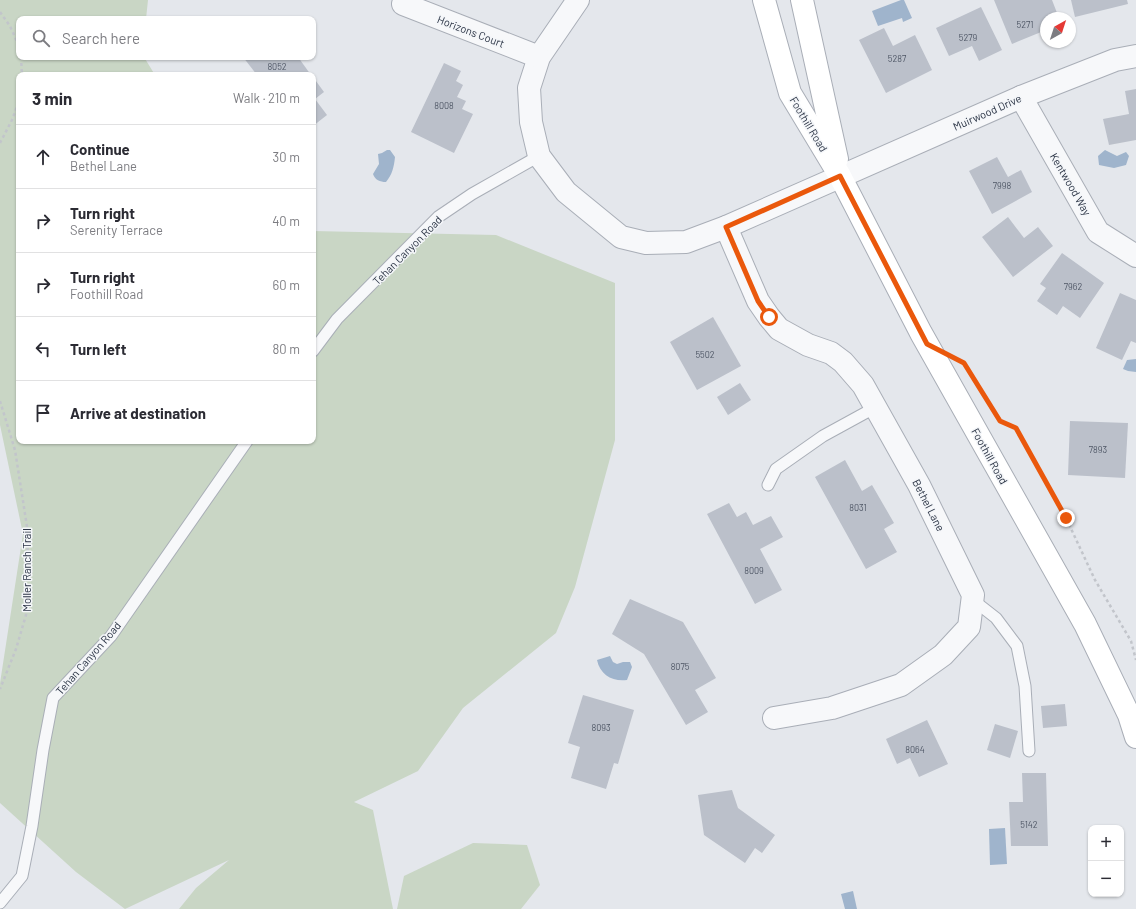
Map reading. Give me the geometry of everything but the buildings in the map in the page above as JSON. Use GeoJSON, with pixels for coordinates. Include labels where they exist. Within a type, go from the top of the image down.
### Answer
{"type":"FeatureCollection","features":[{"type":"Feature","properties":{"kind":"main road","name":"Foothill Road"},"geometry":{"type":"LineString","coordinates":[[764,0],[790,93],[840,176],[927,344],[1085,624],[1129,715],[1136,737]]}},
{"type":"Feature","properties":{"kind":"main road","name":"Foothill Road"},"geometry":{"type":"LineString","coordinates":[[802,0],[840,176]]}},
{"type":"Feature","properties":{"kind":"street"},"geometry":{"type":"LineString","coordinates":[[539,156],[531,122],[529,88],[539,57],[578,0]]}},
{"type":"Feature","properties":{"kind":"street","name":"Horizons Court"},"geometry":{"type":"LineString","coordinates":[[403,4],[539,57]]}},
{"type":"Feature","properties":{"kind":"street","name":"Muirwood Drive"},"geometry":{"type":"LineString","coordinates":[[539,156],[566,192],[621,237],[646,243],[686,242],[726,227],[1021,97],[1115,60],[1136,56]]}},
{"type":"Feature","properties":{"kind":"street","name":"Kentwood Way"},"geometry":{"type":"LineString","coordinates":[[1021,97],[1098,232],[1136,256]]}},
{"type":"Feature","properties":{"kind":"street","name":"Bethel Lane"},"geometry":{"type":"LineString","coordinates":[[726,227],[758,301],[779,329],[808,345],[831,353],[844,362],[863,385],[919,485],[973,595],[969,627],[943,655],[901,685],[832,708],[774,718]]}},
{"type":"Feature","properties":{"kind":"lane","name":"Tehan Canyon Road"},"geometry":{"type":"LineString","coordinates":[[316,347],[337,319],[438,217],[472,194],[539,156]]}},
{"type":"Feature","properties":{"kind":"lane"},"geometry":{"type":"LineString","coordinates":[[768,485],[776,469],[823,436],[876,407]]}},
{"type":"Feature","properties":{"kind":"lane","name":"Tehan Canyon Road"},"geometry":{"type":"LineString","coordinates":[[0,903],[22,876],[32,826],[43,750],[53,698],[111,636],[245,444]]}},
{"type":"Feature","properties":{"kind":"lane"},"geometry":{"type":"LineString","coordinates":[[973,600],[996,618],[1017,646],[1025,686],[1029,751]]}},
{"type":"Feature","properties":{"kind":"path"},"geometry":{"type":"LineString","coordinates":[[0,12],[10,26],[16,39]]}},
{"type":"Feature","properties":{"kind":"path"},"geometry":{"type":"LineString","coordinates":[[21,60],[22,72]]}},
{"type":"Feature","properties":{"kind":"path"},"geometry":{"type":"LineString","coordinates":[[0,143],[16,109]]}},
{"type":"Feature","properties":{"kind":"path"},"geometry":{"type":"LineString","coordinates":[[958,360],[964,363],[1000,421],[1016,428],[1066,518],[1095,580],[1131,641],[1136,660]]}},
{"type":"Feature","properties":{"kind":"path","name":"Moller Ranch Trail"},"geometry":{"type":"LineString","coordinates":[[0,401],[15,450],[28,533],[26,616],[16,650],[0,689]]}},
{"type":"Feature","properties":{"kind":"green space"},"geometry":{"type":"Polygon","coordinates":[[[0,0],[148,0],[146,16],[16,16],[16,60],[146,60],[153,72],[16,72],[16,444],[316,444],[316,231],[496,235],[615,283],[615,440],[575,587],[556,633],[463,708],[418,771],[354,802],[373,810],[393,909],[179,909],[196,888],[229,860],[125,909],[76,872],[0,803],[0,683],[23,534],[0,425],[0,0]]]}},
{"type":"Feature","properties":{"kind":"green space"},"geometry":{"type":"Polygon","coordinates":[[[473,843],[527,845],[540,885],[521,909],[397,909],[404,876],[473,843]]]}},
{"type":"Feature","properties":{"kind":"water"},"geometry":{"type":"Polygon","coordinates":[[[904,0],[912,18],[903,22],[902,18],[878,26],[872,11],[904,0]]]}},
{"type":"Feature","properties":{"kind":"water"},"geometry":{"type":"Polygon","coordinates":[[[390,150],[395,157],[391,174],[386,182],[384,182],[376,179],[373,174],[379,164],[378,154],[390,150]]]}},
{"type":"Feature","properties":{"kind":"water"},"geometry":{"type":"Polygon","coordinates":[[[1105,150],[1117,156],[1126,152],[1129,156],[1126,165],[1114,168],[1099,165],[1098,156],[1105,150]]]}},
{"type":"Feature","properties":{"kind":"water"},"geometry":{"type":"Polygon","coordinates":[[[1136,359],[1136,372],[1123,369],[1127,360],[1136,359]]]}},
{"type":"Feature","properties":{"kind":"water"},"geometry":{"type":"Polygon","coordinates":[[[610,656],[613,662],[617,664],[630,662],[632,667],[627,680],[612,679],[601,670],[597,660],[610,656]]]}},
{"type":"Feature","properties":{"kind":"water"},"geometry":{"type":"Polygon","coordinates":[[[1005,828],[1007,864],[990,865],[989,829],[1005,828]]]}},
{"type":"Feature","properties":{"kind":"water"},"geometry":{"type":"Polygon","coordinates":[[[853,891],[857,909],[845,909],[841,894],[853,891]]]}},
{"type":"Feature","properties":{"kind":"route"},"geometry":{"type":"LineString","coordinates":[[769,317],[758,301],[726,227],[840,176],[927,344],[964,363],[1000,421],[1016,428],[1066,518]]}}]}
